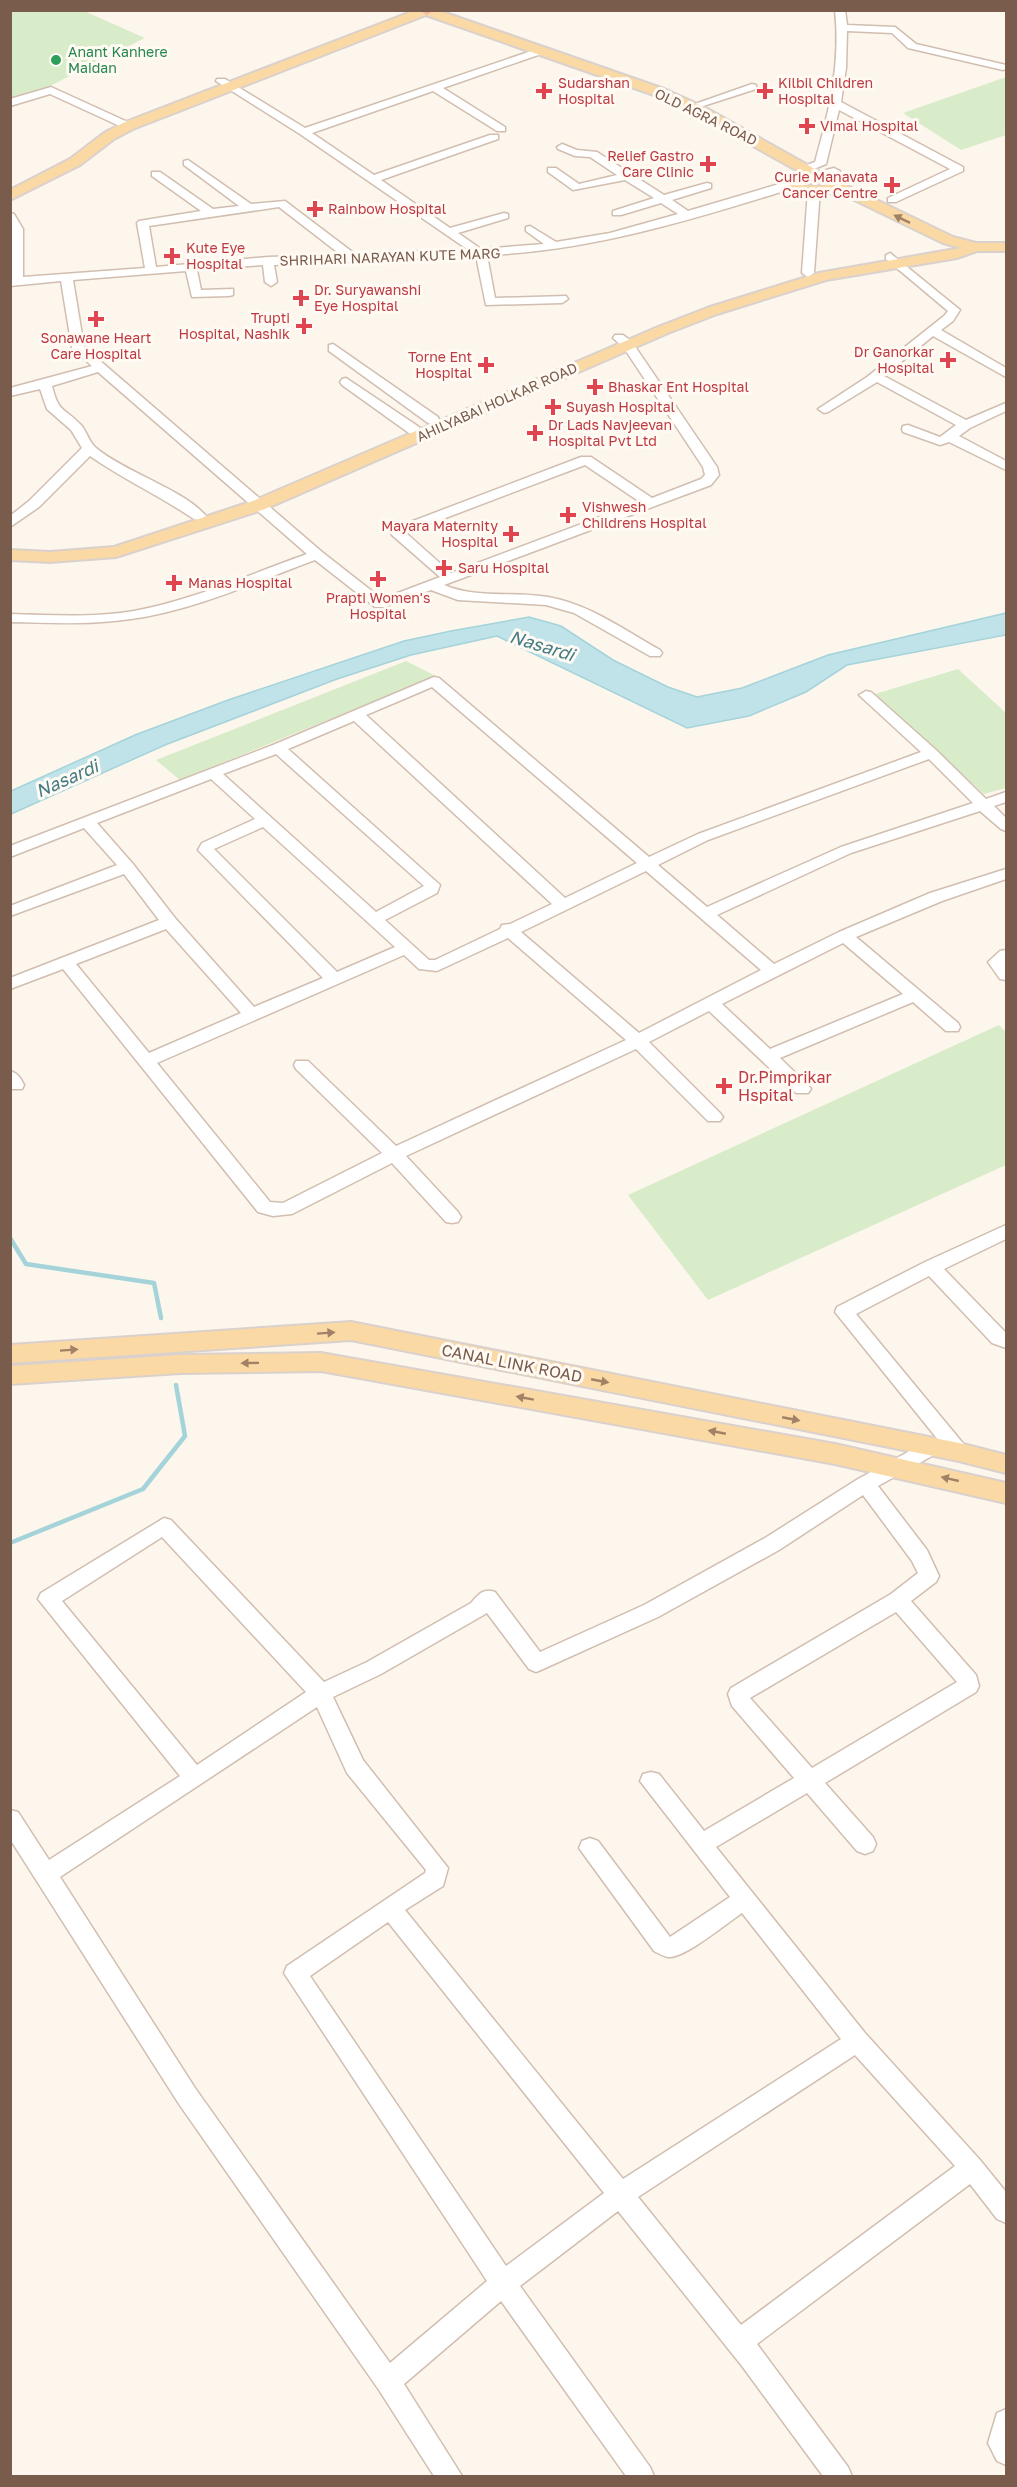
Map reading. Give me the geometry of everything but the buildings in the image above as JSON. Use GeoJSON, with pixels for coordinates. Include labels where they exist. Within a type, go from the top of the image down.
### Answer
{"type":"FeatureCollection","features":[{"type":"Feature","properties":{"kind":"main road"},"geometry":{"type":"LineString","coordinates":[[10,185],[73,153],[123,123],[410,10]]}},
{"type":"Feature","properties":{"kind":"main road","name":"OLD AGRA ROAD"},"geometry":{"type":"LineString","coordinates":[[453,10],[473,14],[683,95],[825,176]]}},
{"type":"Feature","properties":{"kind":"main road"},"geometry":{"type":"LineString","coordinates":[[226,83],[426,11]]}},
{"type":"Feature","properties":{"kind":"main road","name":"OLD AGRA ROAD"},"geometry":{"type":"LineString","coordinates":[[426,11],[660,92],[699,110],[805,169],[892,200],[949,232]]}},
{"type":"Feature","properties":{"kind":"main road"},"geometry":{"type":"LineString","coordinates":[[10,196],[75,162],[123,123]]}},
{"type":"Feature","properties":{"kind":"main road"},"geometry":{"type":"LineString","coordinates":[[794,186],[805,169]]}},
{"type":"Feature","properties":{"kind":"main road"},"geometry":{"type":"LineString","coordinates":[[794,186],[825,176],[848,192],[949,232],[979,243],[1006,247]]}},
{"type":"Feature","properties":{"kind":"main road","name":"AHILYABAI HOLKAR ROAD"},"geometry":{"type":"LineString","coordinates":[[10,546],[85,548],[114,543],[200,516],[256,502],[433,420],[624,342],[712,311],[824,276],[895,260],[940,246],[949,232]]}},
{"type":"Feature","properties":{"kind":"main road"},"geometry":{"type":"LineString","coordinates":[[979,243],[1006,238]]}},
{"type":"Feature","properties":{"kind":"main road","name":"AHILYABAI HOLKAR ROAD"},"geometry":{"type":"LineString","coordinates":[[10,555],[50,557],[116,552],[256,502],[624,342],[683,312],[808,273],[895,260],[957,254],[979,243]]}},
{"type":"Feature","properties":{"kind":"main road","name":"CANAL LINK ROAD"},"geometry":{"type":"LineString","coordinates":[[10,1354],[351,1331],[959,1452],[1006,1464]]}},
{"type":"Feature","properties":{"kind":"main road"},"geometry":{"type":"LineString","coordinates":[[283,1363],[290,1335]]}},
{"type":"Feature","properties":{"kind":"main road","name":"CANAL LINK ROAD"},"geometry":{"type":"LineString","coordinates":[[10,1375],[180,1364],[321,1362],[625,1415],[896,1467],[1006,1492]]}},
{"type":"Feature","properties":{"kind":"street"},"geometry":{"type":"LineString","coordinates":[[808,273],[836,104],[843,28],[840,10]]}},
{"type":"Feature","properties":{"kind":"street"},"geometry":{"type":"LineString","coordinates":[[843,28],[895,30],[912,46],[1003,67]]}},
{"type":"Feature","properties":{"kind":"street"},"geometry":{"type":"LineString","coordinates":[[304,132],[375,103],[434,87],[540,51]]}},
{"type":"Feature","properties":{"kind":"street"},"geometry":{"type":"LineString","coordinates":[[226,83],[304,132],[481,254],[490,302],[562,299]]}},
{"type":"Feature","properties":{"kind":"street"},"geometry":{"type":"LineString","coordinates":[[373,179],[497,133],[434,87]]}},
{"type":"Feature","properties":{"kind":"street"},"geometry":{"type":"LineString","coordinates":[[700,104],[752,87]]}},
{"type":"Feature","properties":{"kind":"street"},"geometry":{"type":"LineString","coordinates":[[10,103],[51,90],[123,123]]}},
{"type":"Feature","properties":{"kind":"street"},"geometry":{"type":"LineString","coordinates":[[836,104],[959,169],[892,200]]}},
{"type":"Feature","properties":{"kind":"street"},"geometry":{"type":"LineString","coordinates":[[562,147],[575,153],[593,154],[687,216]]}},
{"type":"Feature","properties":{"kind":"street"},"geometry":{"type":"LineString","coordinates":[[188,163],[249,208]]}},
{"type":"Feature","properties":{"kind":"street"},"geometry":{"type":"LineString","coordinates":[[552,170],[577,188],[626,176]]}},
{"type":"Feature","properties":{"kind":"street"},"geometry":{"type":"LineString","coordinates":[[156,174],[211,213]]}},
{"type":"Feature","properties":{"kind":"street"},"geometry":{"type":"LineString","coordinates":[[617,213],[707,186]]}},
{"type":"Feature","properties":{"kind":"street","name":"SHRIHARI NARAYAN KUTE MARG"},"geometry":{"type":"LineString","coordinates":[[14,281],[268,261],[481,254],[555,247],[611,236],[794,186]]}},
{"type":"Feature","properties":{"kind":"street"},"geometry":{"type":"LineString","coordinates":[[151,270],[143,223],[280,203],[352,258]]}},
{"type":"Feature","properties":{"kind":"street"},"geometry":{"type":"LineString","coordinates":[[10,216],[17,229],[14,281]]}},
{"type":"Feature","properties":{"kind":"street"},"geometry":{"type":"LineString","coordinates":[[448,232],[504,216]]}},
{"type":"Feature","properties":{"kind":"street"},"geometry":{"type":"LineString","coordinates":[[530,229],[555,247]]}},
{"type":"Feature","properties":{"kind":"street"},"geometry":{"type":"LineString","coordinates":[[824,409],[876,376],[949,318],[954,310],[895,260]]}},
{"type":"Feature","properties":{"kind":"street"},"geometry":{"type":"LineString","coordinates":[[268,261],[271,282]]}},
{"type":"Feature","properties":{"kind":"street"},"geometry":{"type":"LineString","coordinates":[[191,267],[195,294],[229,292]]}},
{"type":"Feature","properties":{"kind":"street"},"geometry":{"type":"LineString","coordinates":[[66,277],[78,348],[317,555],[380,604],[706,482],[712,475],[710,466],[624,342]]}},
{"type":"Feature","properties":{"kind":"street"},"geometry":{"type":"LineString","coordinates":[[933,331],[1006,373]]}},
{"type":"Feature","properties":{"kind":"street"},"geometry":{"type":"LineString","coordinates":[[333,348],[433,420]]}},
{"type":"Feature","properties":{"kind":"street"},"geometry":{"type":"LineString","coordinates":[[10,392],[102,367]]}},
{"type":"Feature","properties":{"kind":"street"},"geometry":{"type":"LineString","coordinates":[[876,376],[965,425]]}},
{"type":"Feature","properties":{"kind":"street"},"geometry":{"type":"LineString","coordinates":[[346,382],[414,430]]}},
{"type":"Feature","properties":{"kind":"street"},"geometry":{"type":"LineString","coordinates":[[45,384],[51,406],[76,428],[89,449],[117,469],[170,496],[200,516]]}},
{"type":"Feature","properties":{"kind":"street"},"geometry":{"type":"LineString","coordinates":[[908,429],[940,441],[965,425],[1006,407]]}},
{"type":"Feature","properties":{"kind":"street"},"geometry":{"type":"LineString","coordinates":[[950,436],[1006,466]]}},
{"type":"Feature","properties":{"kind":"street"},"geometry":{"type":"LineString","coordinates":[[10,523],[34,504],[89,449]]}},
{"type":"Feature","properties":{"kind":"street"},"geometry":{"type":"LineString","coordinates":[[449,578],[397,532],[586,460],[651,503]]}},
{"type":"Feature","properties":{"kind":"street"},"geometry":{"type":"LineString","coordinates":[[10,618],[113,617],[146,613],[317,555]]}},
{"type":"Feature","properties":{"kind":"street"},"geometry":{"type":"LineString","coordinates":[[432,585],[458,596],[516,598],[566,606],[579,610],[655,652]]}},
{"type":"Feature","properties":{"kind":"street"},"geometry":{"type":"LineString","coordinates":[[10,852],[278,748],[434,681],[772,970]]}},
{"type":"Feature","properties":{"kind":"street"},"geometry":{"type":"LineString","coordinates":[[866,695],[931,753],[1006,826]]}},
{"type":"Feature","properties":{"kind":"street"},"geometry":{"type":"LineString","coordinates":[[357,715],[562,904]]}},
{"type":"Feature","properties":{"kind":"street"},"geometry":{"type":"LineString","coordinates":[[278,748],[432,885],[431,890],[374,919]]}},
{"type":"Feature","properties":{"kind":"street"},"geometry":{"type":"LineString","coordinates":[[213,773],[425,965],[437,966],[508,929],[703,837],[931,753]]}},
{"type":"Feature","properties":{"kind":"street"},"geometry":{"type":"LineString","coordinates":[[706,914],[846,850],[1006,797]]}},
{"type":"Feature","properties":{"kind":"street"},"geometry":{"type":"LineString","coordinates":[[265,820],[207,846],[206,850],[334,980]]}},
{"type":"Feature","properties":{"kind":"street"},"geometry":{"type":"LineString","coordinates":[[87,821],[127,867],[169,922],[252,1015]]}},
{"type":"Feature","properties":{"kind":"street"},"geometry":{"type":"LineString","coordinates":[[12,911],[127,867]]}},
{"type":"Feature","properties":{"kind":"street"},"geometry":{"type":"LineString","coordinates":[[66,962],[264,1207],[273,1210],[286,1209],[394,1154],[638,1041],[772,970],[845,936],[936,897],[1006,874]]}},
{"type":"Feature","properties":{"kind":"street"},"geometry":{"type":"LineString","coordinates":[[10,984],[169,922]]}},
{"type":"Feature","properties":{"kind":"street"},"geometry":{"type":"LineString","coordinates":[[508,929],[638,1041],[714,1117]]}},
{"type":"Feature","properties":{"kind":"street"},"geometry":{"type":"LineString","coordinates":[[845,936],[952,1027]]}},
{"type":"Feature","properties":{"kind":"street"},"geometry":{"type":"LineString","coordinates":[[145,1061],[406,948]]}},
{"type":"Feature","properties":{"kind":"street"},"geometry":{"type":"LineString","coordinates":[[1006,956],[996,962],[1006,975]]}},
{"type":"Feature","properties":{"kind":"street"},"geometry":{"type":"LineString","coordinates":[[768,1057],[915,995]]}},
{"type":"Feature","properties":{"kind":"street"},"geometry":{"type":"LineString","coordinates":[[710,1002],[802,1089]]}},
{"type":"Feature","properties":{"kind":"street"},"geometry":{"type":"LineString","coordinates":[[302,1065],[394,1154],[452,1217]]}},
{"type":"Feature","properties":{"kind":"street"},"geometry":{"type":"LineString","coordinates":[[959,1452],[844,1312],[1006,1232]]}},
{"type":"Feature","properties":{"kind":"street"},"geometry":{"type":"LineString","coordinates":[[931,1268],[999,1338],[1006,1341]]}},
{"type":"Feature","properties":{"kind":"street"},"geometry":{"type":"LineString","coordinates":[[46,1874],[321,1693],[374,1668],[468,1615],[478,1609],[488,1598],[536,1663],[651,1611],[772,1544],[865,1484],[932,1447]]}},
{"type":"Feature","properties":{"kind":"street"},"geometry":{"type":"LineString","coordinates":[[865,1484],[920,1556],[929,1572],[926,1580],[897,1600],[738,1694],[739,1700],[865,1844]]}},
{"type":"Feature","properties":{"kind":"street"},"geometry":{"type":"LineString","coordinates":[[195,1778],[48,1599],[164,1526],[321,1693],[356,1766],[438,1868],[435,1878],[295,1973],[503,2283],[641,2476]]}},
{"type":"Feature","properties":{"kind":"street"},"geometry":{"type":"LineString","coordinates":[[702,1844],[969,1686],[969,1681],[897,1600]]}},
{"type":"Feature","properties":{"kind":"street"},"geometry":{"type":"LineString","coordinates":[[651,1781],[857,2041],[972,2168],[1006,2211]]}},
{"type":"Feature","properties":{"kind":"street"},"geometry":{"type":"LineString","coordinates":[[10,1819],[186,2097],[388,2381],[449,2476]]}},
{"type":"Feature","properties":{"kind":"street"},"geometry":{"type":"LineString","coordinates":[[590,1848],[662,1944],[669,1947],[677,1945],[745,1899]]}},
{"type":"Feature","properties":{"kind":"street"},"geometry":{"type":"LineString","coordinates":[[390,1908],[739,2342],[838,2476]]}},
{"type":"Feature","properties":{"kind":"street"},"geometry":{"type":"LineString","coordinates":[[388,2381],[503,2283],[620,2195],[857,2041]]}},
{"type":"Feature","properties":{"kind":"street"},"geometry":{"type":"LineString","coordinates":[[739,2342],[972,2168]]}},
{"type":"Feature","properties":{"kind":"street"},"geometry":{"type":"LineString","coordinates":[[1006,2422],[1001,2443],[1006,2452]]}},
{"type":"Feature","properties":{"kind":"green space","name":"Anant Kanhere Maidan"},"geometry":{"type":"Polygon","coordinates":[[[10,11],[84,11],[145,38],[50,86],[11,98],[10,11]]]}},
{"type":"Feature","properties":{"kind":"green space"},"geometry":{"type":"Polygon","coordinates":[[[1006,77],[1006,135],[961,150],[903,113],[1006,77]]]}},
{"type":"Feature","properties":{"kind":"green space"},"geometry":{"type":"Polygon","coordinates":[[[406,661],[436,676],[180,780],[156,760],[406,661]]]}},
{"type":"Feature","properties":{"kind":"green space"},"geometry":{"type":"Polygon","coordinates":[[[958,669],[1006,713],[1006,788],[984,794],[875,694],[958,669]]]}},
{"type":"Feature","properties":{"kind":"green space"},"geometry":{"type":"Polygon","coordinates":[[[999,1025],[1006,1032],[1006,1165],[708,1300],[628,1195],[999,1025]]]}},
{"type":"Feature","properties":{"kind":"water","name":"Nasardi"},"geometry":{"type":"Polygon","coordinates":[[[1006,613],[1006,635],[847,665],[806,692],[749,716],[687,728],[497,636],[411,655],[337,679],[165,745],[11,814],[11,791],[135,735],[228,700],[404,641],[451,631],[529,617],[561,626],[613,660],[668,687],[697,697],[742,688],[828,655],[1006,613]]]}},
{"type":"Feature","properties":{"kind":"waterway"},"geometry":{"type":"LineString","coordinates":[[10,1238],[26,1264],[154,1283],[161,1318]]}},
{"type":"Feature","properties":{"kind":"waterway"},"geometry":{"type":"LineString","coordinates":[[10,1543],[143,1489],[185,1436],[176,1385]]}},
{"type":"Feature","properties":{"kind":"place","name":"Anant Kanhere Maidan"},"geometry":{"type":"Point","coordinates":[56,60]}},
{"type":"Feature","properties":{"kind":"place","name":"Sudarshan Hospital"},"geometry":{"type":"Point","coordinates":[544,91]}},
{"type":"Feature","properties":{"kind":"place","name":"Kilbil Children Hospital"},"geometry":{"type":"Point","coordinates":[765,91]}},
{"type":"Feature","properties":{"kind":"place","name":"Vimal Hospital"},"geometry":{"type":"Point","coordinates":[807,126]}},
{"type":"Feature","properties":{"kind":"place","name":"Relief Gastro Care Clinic"},"geometry":{"type":"Point","coordinates":[708,164]}},
{"type":"Feature","properties":{"kind":"place","name":"Curie Manavata Cancer Centre"},"geometry":{"type":"Point","coordinates":[892,185]}},
{"type":"Feature","properties":{"kind":"place","name":"Rainbow Hospital"},"geometry":{"type":"Point","coordinates":[315,209]}},
{"type":"Feature","properties":{"kind":"place","name":"Kute Eye Hospital"},"geometry":{"type":"Point","coordinates":[172,256]}},
{"type":"Feature","properties":{"kind":"place","name":"Dr. Suryawanshi Eye Hospital"},"geometry":{"type":"Point","coordinates":[301,298]}},
{"type":"Feature","properties":{"kind":"place","name":"Sonawane Heart Care Hospital"},"geometry":{"type":"Point","coordinates":[96,319]}},
{"type":"Feature","properties":{"kind":"place","name":"Trupti Hospital, Nashik"},"geometry":{"type":"Point","coordinates":[304,326]}},
{"type":"Feature","properties":{"kind":"place","name":"Dr Ganorkar Hospital"},"geometry":{"type":"Point","coordinates":[948,360]}},
{"type":"Feature","properties":{"kind":"place","name":"Torne Ent Hospital"},"geometry":{"type":"Point","coordinates":[486,365]}},
{"type":"Feature","properties":{"kind":"place","name":"Bhaskar Ent Hospital"},"geometry":{"type":"Point","coordinates":[595,387]}},
{"type":"Feature","properties":{"kind":"place","name":"Suyash Hospital"},"geometry":{"type":"Point","coordinates":[553,407]}},
{"type":"Feature","properties":{"kind":"place","name":"Dr Lads Navjeevan Hospital Pvt Ltd"},"geometry":{"type":"Point","coordinates":[535,433]}},
{"type":"Feature","properties":{"kind":"place","name":"Vishwesh Childrens Hospital"},"geometry":{"type":"Point","coordinates":[568,515]}},
{"type":"Feature","properties":{"kind":"place","name":"Mayara Maternity Hospital"},"geometry":{"type":"Point","coordinates":[511,534]}},
{"type":"Feature","properties":{"kind":"place","name":"Saru Hospital"},"geometry":{"type":"Point","coordinates":[444,568]}},
{"type":"Feature","properties":{"kind":"place","name":"Prapti Women's Hospital"},"geometry":{"type":"Point","coordinates":[378,579]}},
{"type":"Feature","properties":{"kind":"place","name":"Manas Hospital"},"geometry":{"type":"Point","coordinates":[174,583]}},
{"type":"Feature","properties":{"kind":"place","name":"Dr.Pimprikar Hspital"},"geometry":{"type":"Point","coordinates":[724,1086]}}]}
